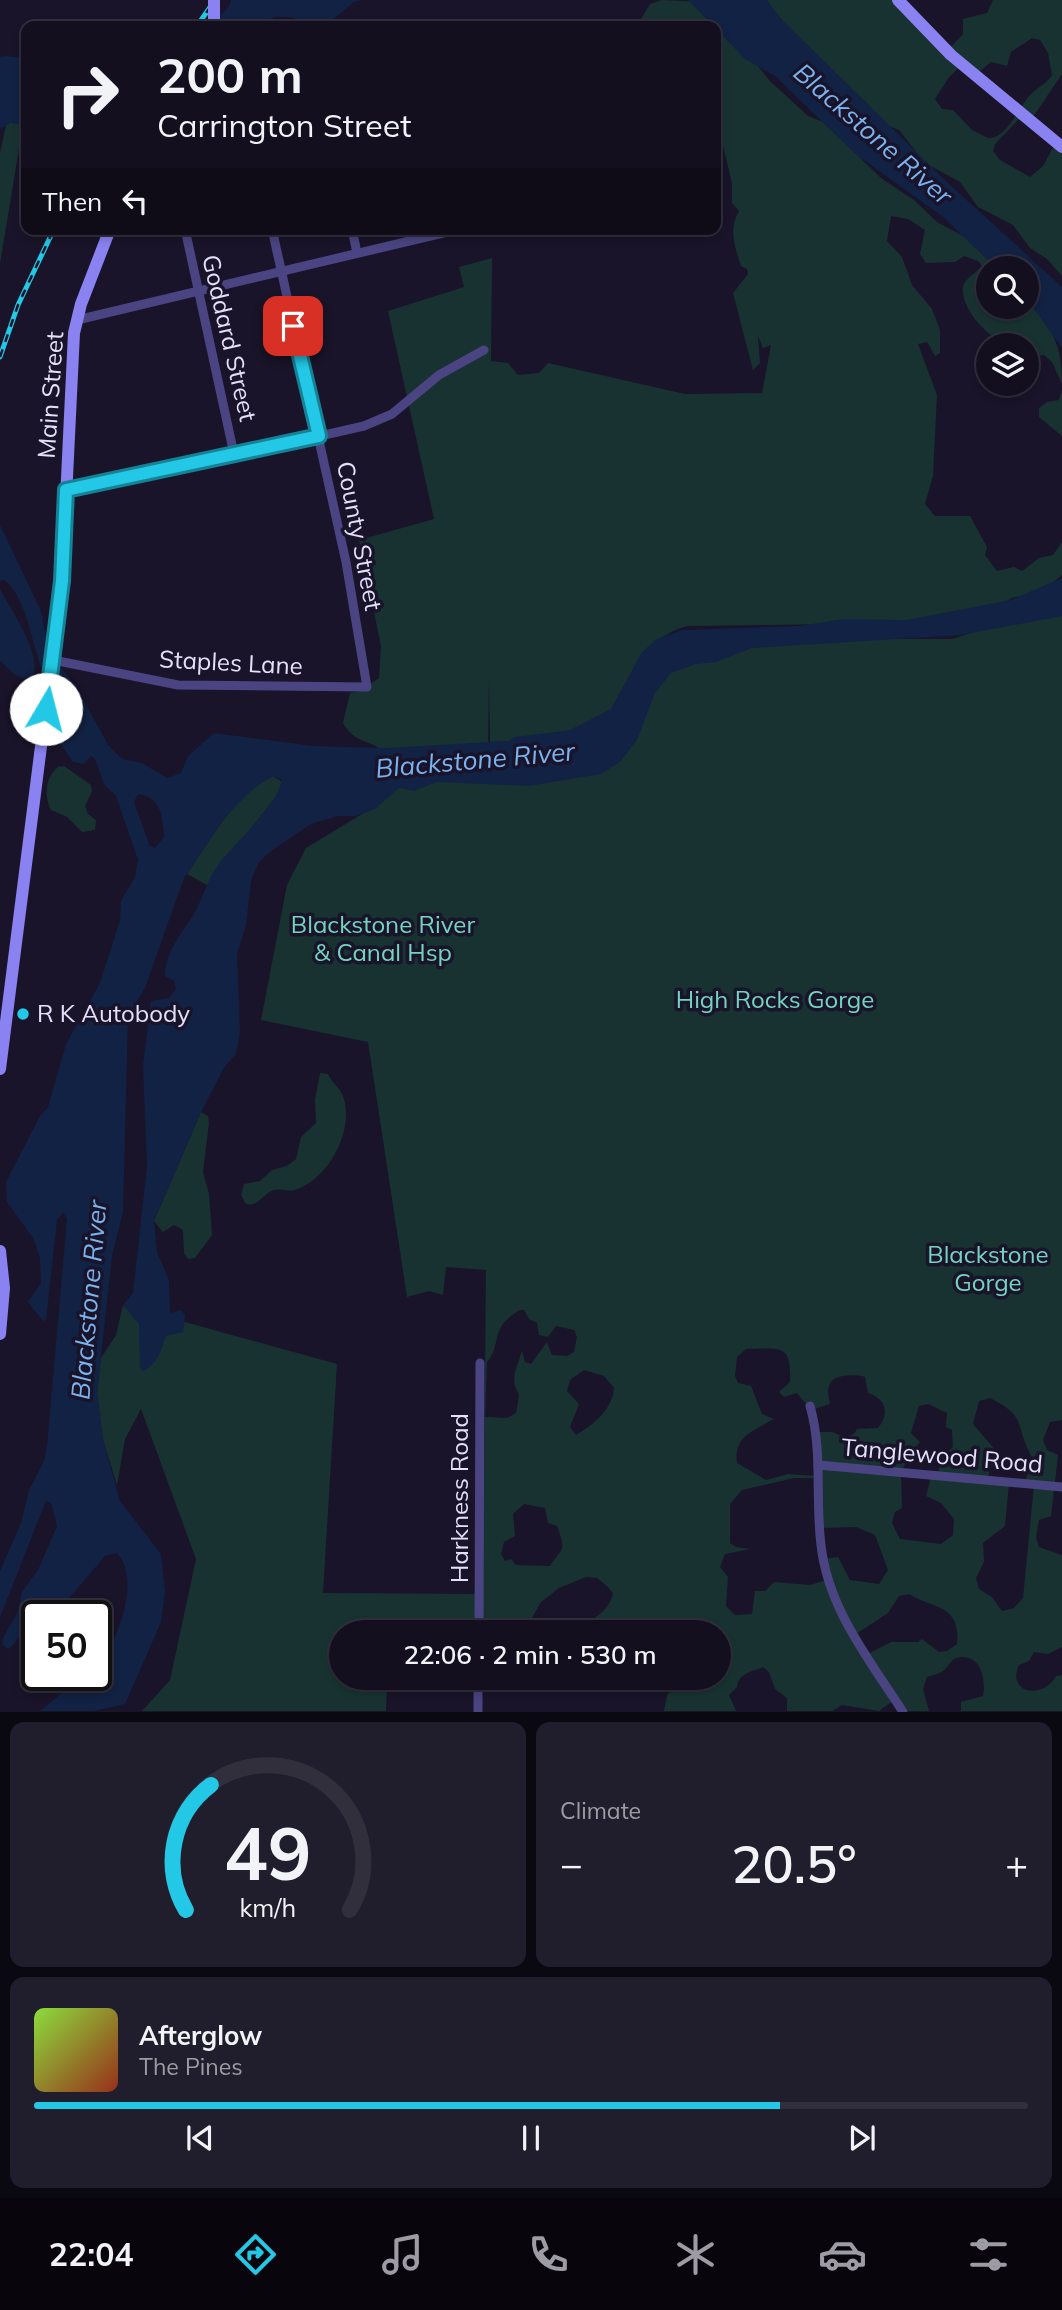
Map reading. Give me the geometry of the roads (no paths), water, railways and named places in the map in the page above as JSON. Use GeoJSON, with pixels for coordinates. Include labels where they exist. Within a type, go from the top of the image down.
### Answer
{"type":"FeatureCollection","features":[{"type":"Feature","properties":{"kind":"main road"},"geometry":{"type":"LineString","coordinates":[[214,0],[214,21]]}},
{"type":"Feature","properties":{"kind":"main road"},"geometry":{"type":"LineString","coordinates":[[898,0],[951,55],[1062,147]]}},
{"type":"Feature","properties":{"kind":"main road","name":"Main Street"},"geometry":{"type":"LineString","coordinates":[[0,1069],[48,693],[56,661],[54,644],[62,581],[70,374],[77,320],[108,235]]}},
{"type":"Feature","properties":{"kind":"main road"},"geometry":{"type":"LineString","coordinates":[[0,1251],[4,1288],[0,1334]]}},
{"type":"Feature","properties":{"kind":"street","name":"Goddard Street"},"geometry":{"type":"LineString","coordinates":[[186,235],[234,454]]}},
{"type":"Feature","properties":{"kind":"street","name":"County Street"},"geometry":{"type":"LineString","coordinates":[[273,235],[346,562],[367,687]]}},
{"type":"Feature","properties":{"kind":"street"},"geometry":{"type":"LineString","coordinates":[[353,235],[357,253]]}},
{"type":"Feature","properties":{"kind":"street"},"geometry":{"type":"LineString","coordinates":[[77,320],[429,235]]}},
{"type":"Feature","properties":{"kind":"street"},"geometry":{"type":"LineString","coordinates":[[66,490],[363,426],[392,414],[439,375],[484,350]]}},
{"type":"Feature","properties":{"kind":"street","name":"Staples Lane"},"geometry":{"type":"LineString","coordinates":[[56,661],[178,685],[367,687]]}},
{"type":"Feature","properties":{"kind":"street","name":"Harkness Road"},"geometry":{"type":"LineString","coordinates":[[478,1620],[480,1363]]}},
{"type":"Feature","properties":{"kind":"street"},"geometry":{"type":"LineString","coordinates":[[810,1406],[818,1434],[821,1547],[830,1589],[844,1619],[903,1712]]}},
{"type":"Feature","properties":{"kind":"street","name":"Tanglewood Road"},"geometry":{"type":"LineString","coordinates":[[818,1465],[1062,1487]]}},
{"type":"Feature","properties":{"kind":"street"},"geometry":{"type":"LineString","coordinates":[[478,1690],[478,1712]]}},
{"type":"Feature","properties":{"kind":"water"},"geometry":{"type":"Polygon","coordinates":[[[231,0],[362,0],[354,2],[331,21],[300,21],[291,17],[275,17],[265,21],[200,21],[216,17],[228,7],[231,0]]]}},
{"type":"Feature","properties":{"kind":"water","name":"Blackstone River"},"geometry":{"type":"Polygon","coordinates":[[[688,0],[767,0],[781,19],[948,183],[1028,256],[984,256],[942,216],[858,156],[775,76],[745,59],[721,34],[721,21],[708,21],[688,0]]]}},
{"type":"Feature","properties":{"kind":"water"},"geometry":{"type":"Polygon","coordinates":[[[0,57],[21,58],[21,124],[10,123],[0,129],[0,57]]]}},
{"type":"Feature","properties":{"kind":"water"},"geometry":{"type":"Polygon","coordinates":[[[1039,266],[1062,287],[1062,348],[1039,316],[1039,266]]]}},
{"type":"Feature","properties":{"kind":"water","name":"Blackstone River"},"geometry":{"type":"Polygon","coordinates":[[[0,525],[41,611],[47,641],[58,664],[76,686],[108,745],[122,759],[142,763],[167,778],[181,773],[188,756],[214,733],[313,746],[386,748],[508,741],[515,737],[570,730],[611,709],[642,652],[657,639],[682,630],[799,626],[844,619],[906,620],[1011,600],[1062,578],[1062,616],[961,635],[752,648],[716,662],[696,664],[671,673],[655,693],[637,740],[620,762],[601,774],[529,786],[437,782],[414,791],[399,788],[375,809],[356,816],[338,816],[311,824],[271,851],[259,862],[251,880],[246,925],[237,954],[240,1031],[236,1054],[225,1066],[201,1112],[154,1221],[157,1252],[169,1280],[170,1313],[181,1310],[185,1315],[183,1332],[166,1336],[156,1361],[143,1371],[140,1368],[139,1324],[123,1305],[133,1293],[147,1166],[143,1065],[151,1001],[169,998],[176,989],[174,981],[165,976],[171,951],[194,914],[214,871],[266,811],[274,799],[281,779],[273,776],[255,787],[226,816],[184,878],[145,988],[128,1016],[123,1212],[112,1256],[97,1393],[103,1440],[120,1501],[161,1554],[165,1591],[161,1622],[125,1704],[94,1711],[40,1711],[64,1691],[112,1691],[112,1642],[119,1627],[127,1594],[124,1564],[117,1553],[105,1556],[68,1600],[21,1600],[21,1635],[8,1649],[2,1645],[17,1613],[22,1592],[38,1570],[57,1526],[51,1503],[46,1501],[0,1617],[0,1571],[21,1523],[29,1490],[44,1461],[47,1446],[67,1219],[63,1212],[57,1220],[46,1320],[43,1321],[28,1302],[41,1283],[40,1258],[33,1238],[7,1202],[6,1182],[40,1116],[48,1107],[66,1044],[100,983],[120,920],[121,901],[135,877],[138,860],[116,796],[104,784],[95,759],[91,756],[84,764],[73,762],[53,733],[55,723],[67,722],[69,713],[43,671],[24,611],[13,589],[5,580],[0,581],[0,525]],[[138,794],[134,802],[150,846],[155,848],[164,837],[159,809],[152,799],[138,794]]]}},
{"type":"Feature","properties":{"kind":"water"},"geometry":{"type":"Polygon","coordinates":[[[0,589],[31,648],[34,672],[31,682],[14,674],[0,661],[0,589]]]}},
{"type":"Feature","properties":{"kind":"railway"},"geometry":{"type":"LineString","coordinates":[[200,21],[215,0]]}},
{"type":"Feature","properties":{"kind":"railway"},"geometry":{"type":"LineString","coordinates":[[0,357],[18,305],[51,235]]}},
{"type":"Feature","properties":{"kind":"place","name":"R K Autobody"},"geometry":{"type":"Point","coordinates":[23,1014]}},
{"type":"Feature","properties":{"kind":"park label","name":"Blackstone River & Canal Hsp"},"geometry":{"type":"Point","coordinates":[383,939]}},
{"type":"Feature","properties":{"kind":"park label","name":"High Rocks Gorge"},"geometry":{"type":"Point","coordinates":[775,1000]}},
{"type":"Feature","properties":{"kind":"park label","name":"Blackstone Gorge"},"geometry":{"type":"Point","coordinates":[988,1269]}}]}
